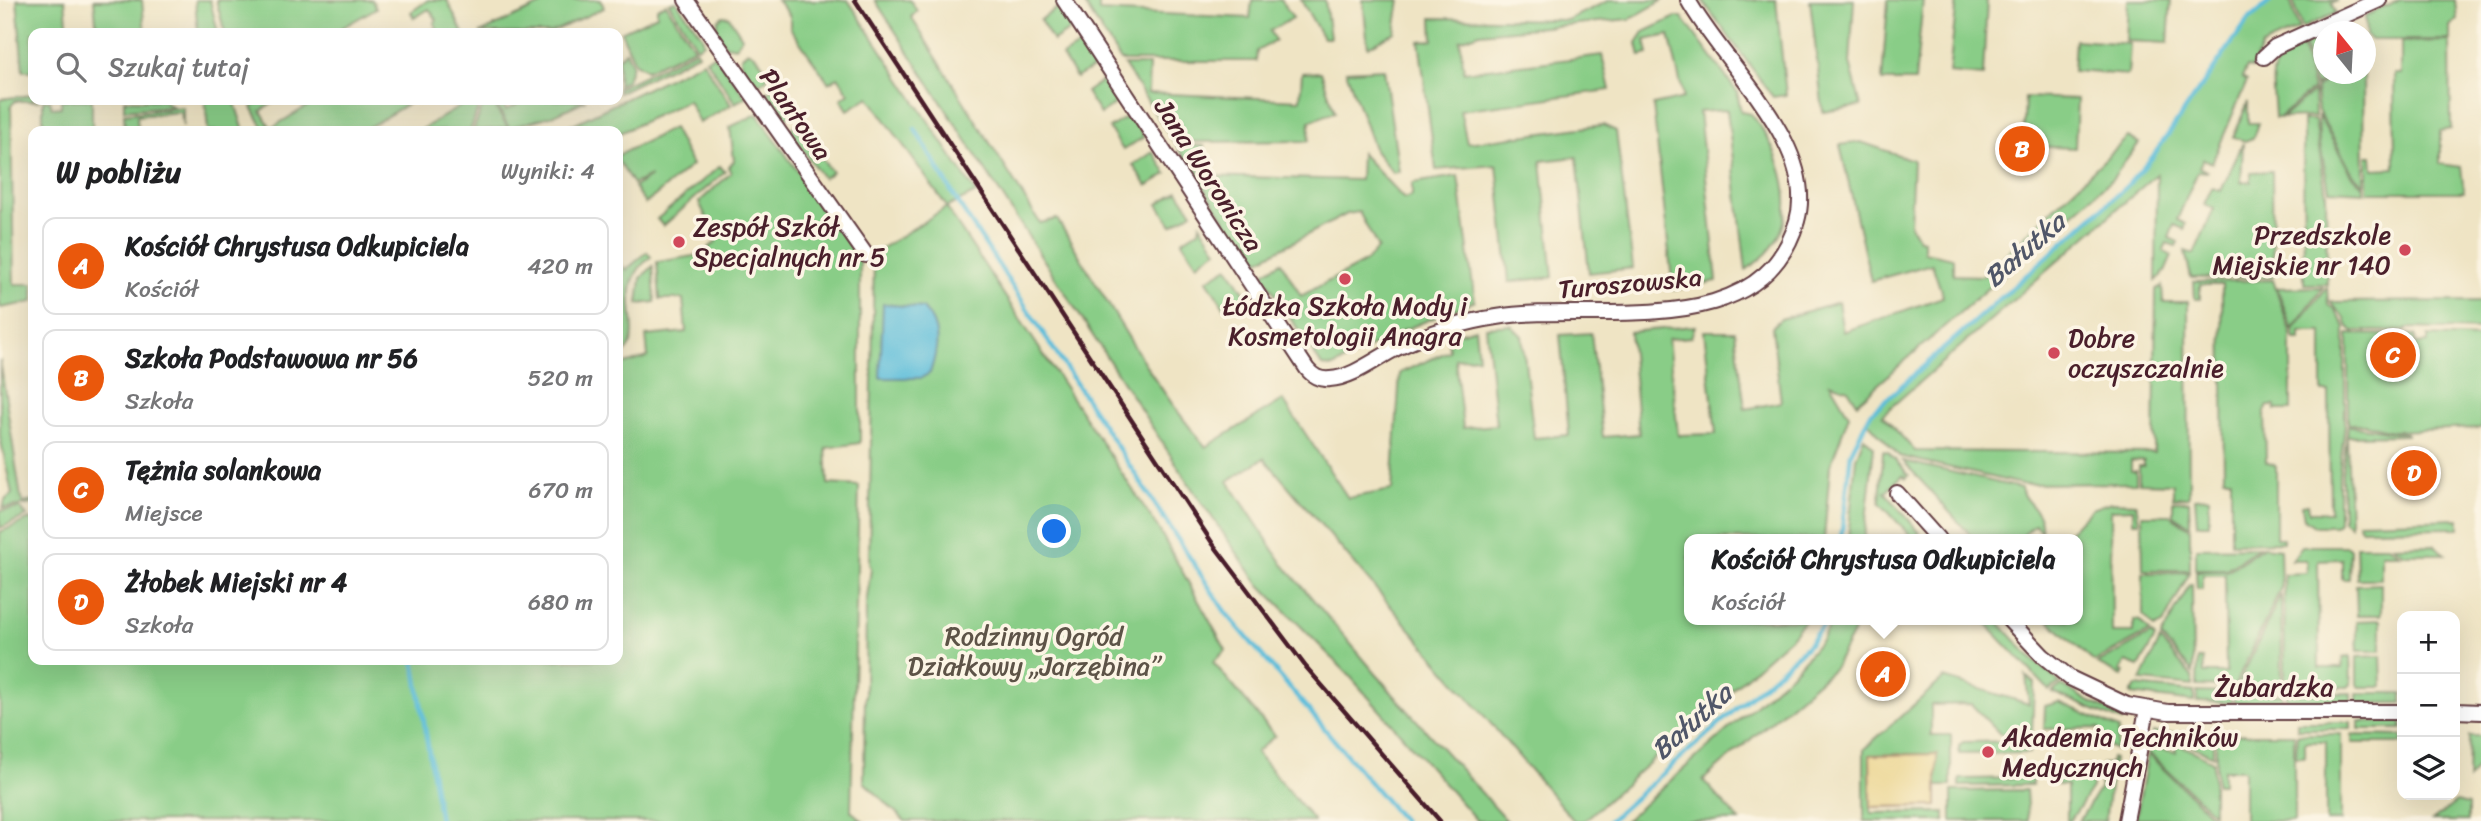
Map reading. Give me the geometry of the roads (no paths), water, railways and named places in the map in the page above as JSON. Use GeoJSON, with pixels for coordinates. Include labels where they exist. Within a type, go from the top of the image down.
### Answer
{"type":"FeatureCollection","features":[{"type":"Feature","properties":{"kind":"street","name":"Plantowa"},"geometry":{"type":"LineString","coordinates":[[686,0],[866,255]]}},
{"type":"Feature","properties":{"kind":"street","name":"Jana Woronicza"},"geometry":{"type":"LineString","coordinates":[[1064,0],[1314,377]]}},
{"type":"Feature","properties":{"kind":"street","name":"Turoszowska"},"geometry":{"type":"LineString","coordinates":[[1314,377],[1329,379],[1343,376],[1403,345],[1472,321],[1507,315],[1671,310],[1729,297],[1757,283],[1790,242],[1800,206],[1798,173],[1780,132],[1688,0]]}},
{"type":"Feature","properties":{"kind":"street"},"geometry":{"type":"LineString","coordinates":[[2264,57],[2275,47],[2379,0]]}},
{"type":"Feature","properties":{"kind":"street"},"geometry":{"type":"LineString","coordinates":[[1897,493],[1934,534]]}},
{"type":"Feature","properties":{"kind":"street","name":"Żubardzka"},"geometry":{"type":"LineString","coordinates":[[2014,625],[2043,656],[2079,684],[2105,697],[2147,709],[2397,712]]}},
{"type":"Feature","properties":{"kind":"street"},"geometry":{"type":"LineString","coordinates":[[2126,821],[2147,709]]}},
{"type":"Feature","properties":{"kind":"street"},"geometry":{"type":"LineString","coordinates":[[2460,711],[2481,712]]}},
{"type":"Feature","properties":{"kind":"water"},"geometry":{"type":"Polygon","coordinates":[[[883,304],[923,308],[929,316],[937,339],[930,373],[921,378],[880,378],[883,304]]]}},
{"type":"Feature","properties":{"kind":"waterway","name":"Bałutka"},"geometry":{"type":"LineString","coordinates":[[1842,534],[1851,452],[1871,413],[2126,187],[2151,159],[2248,20],[2272,0]]}},
{"type":"Feature","properties":{"kind":"waterway"},"geometry":{"type":"LineString","coordinates":[[915,129],[960,206],[1226,613],[1403,821]]}},
{"type":"Feature","properties":{"kind":"waterway","name":"Bałutka"},"geometry":{"type":"LineString","coordinates":[[1609,821],[1806,647],[1823,625]]}},
{"type":"Feature","properties":{"kind":"waterway"},"geometry":{"type":"LineString","coordinates":[[415,665],[440,821]]}},
{"type":"Feature","properties":{"kind":"railway"},"geometry":{"type":"LineString","coordinates":[[855,0],[1213,544],[1306,667],[1440,821]]}},
{"type":"Feature","properties":{"kind":"place","name":"Szkoła Podstawowa nr 56"},"geometry":{"type":"Point","coordinates":[2022,149]}},
{"type":"Feature","properties":{"kind":"place","name":"Zespół Szkół Specjalnych nr 5"},"geometry":{"type":"Point","coordinates":[679,242]}},
{"type":"Feature","properties":{"kind":"place","name":"Przedszkole Miejskie nr 140"},"geometry":{"type":"Point","coordinates":[2405,250]}},
{"type":"Feature","properties":{"kind":"place","name":"Łódzka Szkoła Mody i Kosmetologii Anagra"},"geometry":{"type":"Point","coordinates":[1345,279]}},
{"type":"Feature","properties":{"kind":"place","name":"Dobre oczyszczalnie"},"geometry":{"type":"Point","coordinates":[2054,353]}},
{"type":"Feature","properties":{"kind":"place","name":"Tężnia solankowa"},"geometry":{"type":"Point","coordinates":[2393,355]}},
{"type":"Feature","properties":{"kind":"place","name":"Żłobek Miejski nr 4"},"geometry":{"type":"Point","coordinates":[2414,473]}},
{"type":"Feature","properties":{"kind":"place","name":"Kościół Chrystusa Odkupiciela"},"geometry":{"type":"Point","coordinates":[1883,674]}},
{"type":"Feature","properties":{"kind":"place","name":"Akademia Techników Medycznych"},"geometry":{"type":"Point","coordinates":[1988,752]}},
{"type":"Feature","properties":{"kind":"park label","name":"Rodzinny Ogród Działkowy „Jarzębina”"},"geometry":{"type":"Point","coordinates":[1034,651]}}]}
